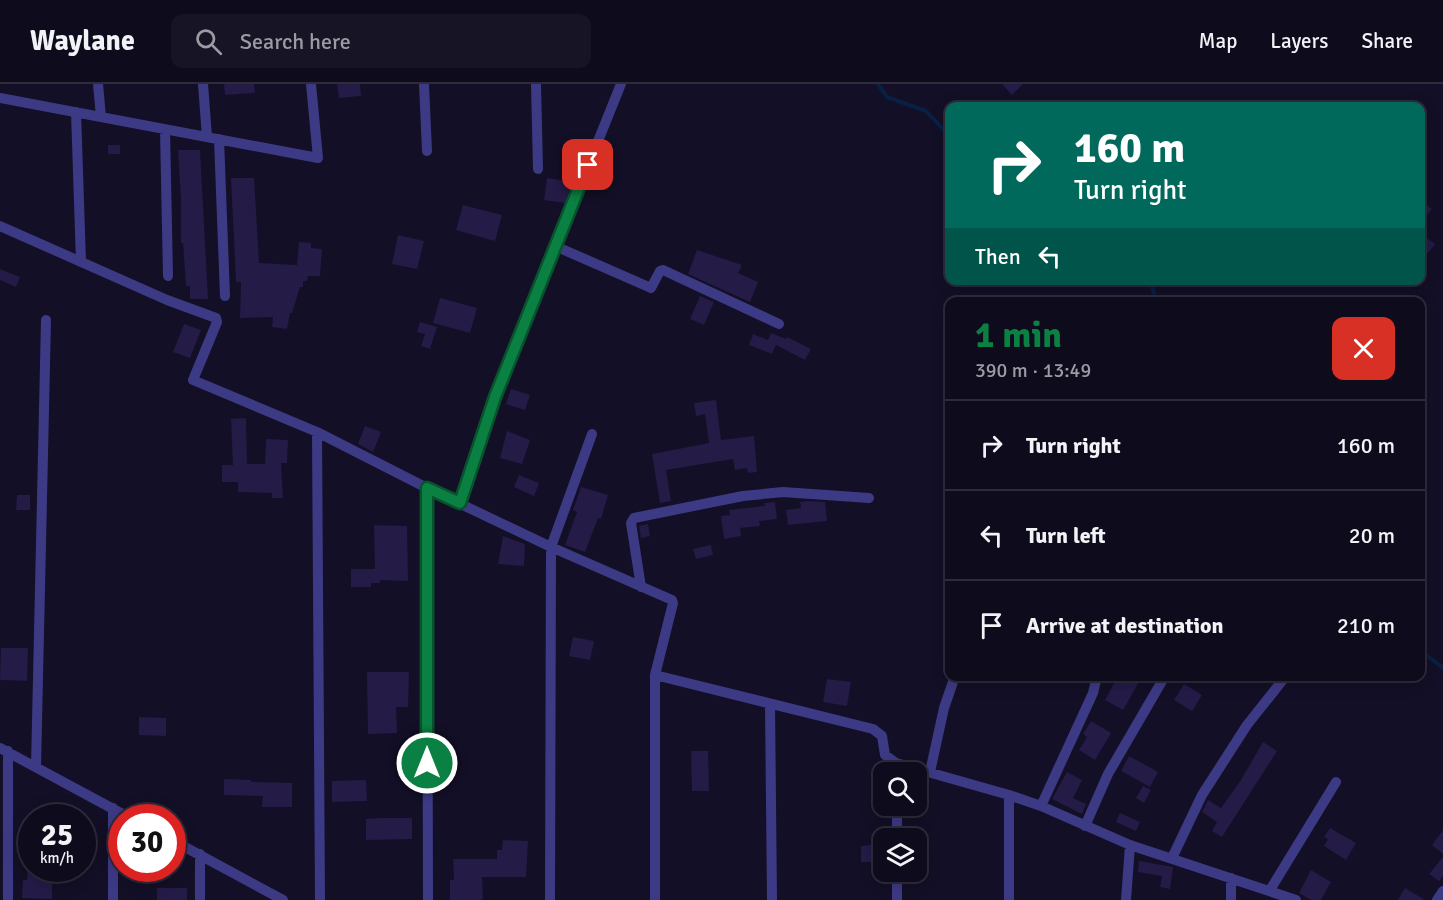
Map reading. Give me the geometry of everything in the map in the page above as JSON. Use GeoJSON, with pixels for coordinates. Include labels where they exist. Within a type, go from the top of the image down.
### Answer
{"type":"FeatureCollection","features":[{"type":"Feature","properties":{"kind":"street"},"geometry":{"type":"LineString","coordinates":[[98,84],[100,117]]}},
{"type":"Feature","properties":{"kind":"street"},"geometry":{"type":"LineString","coordinates":[[203,84],[207,137]]}},
{"type":"Feature","properties":{"kind":"street"},"geometry":{"type":"LineString","coordinates":[[0,98],[318,158],[311,84]]}},
{"type":"Feature","properties":{"kind":"street"},"geometry":{"type":"LineString","coordinates":[[424,84],[427,151]]}},
{"type":"Feature","properties":{"kind":"street"},"geometry":{"type":"LineString","coordinates":[[536,84],[538,169]]}},
{"type":"Feature","properties":{"kind":"street"},"geometry":{"type":"LineString","coordinates":[[460,503],[495,397],[621,84]]}},
{"type":"Feature","properties":{"kind":"street"},"geometry":{"type":"LineString","coordinates":[[76,112],[81,262]]}},
{"type":"Feature","properties":{"kind":"street"},"geometry":{"type":"LineString","coordinates":[[165,130],[168,276]]}},
{"type":"Feature","properties":{"kind":"street"},"geometry":{"type":"LineString","coordinates":[[219,140],[225,296]]}},
{"type":"Feature","properties":{"kind":"street"},"geometry":{"type":"LineString","coordinates":[[0,226],[167,300],[216,318],[217,322],[193,380],[317,432],[551,547],[673,601],[656,675],[655,900]]}},
{"type":"Feature","properties":{"kind":"street"},"geometry":{"type":"LineString","coordinates":[[555,246],[651,288],[660,271],[663,270],[779,324]]}},
{"type":"Feature","properties":{"kind":"street"},"geometry":{"type":"LineString","coordinates":[[36,767],[46,320]]}},
{"type":"Feature","properties":{"kind":"street"},"geometry":{"type":"LineString","coordinates":[[317,432],[320,900]]}},
{"type":"Feature","properties":{"kind":"street"},"geometry":{"type":"LineString","coordinates":[[549,900],[551,547],[592,434]]}},
{"type":"Feature","properties":{"kind":"street"},"geometry":{"type":"LineString","coordinates":[[427,488],[428,900]]}},
{"type":"Feature","properties":{"kind":"street"},"geometry":{"type":"LineString","coordinates":[[641,587],[631,523],[634,518],[743,496],[783,492],[868,498]]}},
{"type":"Feature","properties":{"kind":"street"},"geometry":{"type":"LineString","coordinates":[[656,675],[873,729],[882,736],[885,755],[891,762]]}},
{"type":"Feature","properties":{"kind":"street"},"geometry":{"type":"LineString","coordinates":[[930,772],[944,708],[953,681]]}},
{"type":"Feature","properties":{"kind":"street"},"geometry":{"type":"LineString","coordinates":[[1041,806],[1093,693],[1096,681]]}},
{"type":"Feature","properties":{"kind":"street"},"geometry":{"type":"LineString","coordinates":[[1085,826],[1108,774],[1162,681]]}},
{"type":"Feature","properties":{"kind":"street"},"geometry":{"type":"LineString","coordinates":[[1172,858],[1202,795],[1247,725],[1283,681]]}},
{"type":"Feature","properties":{"kind":"street"},"geometry":{"type":"LineString","coordinates":[[770,704],[772,900]]}},
{"type":"Feature","properties":{"kind":"street"},"geometry":{"type":"LineString","coordinates":[[4,749],[108,806]]}},
{"type":"Feature","properties":{"kind":"street"},"geometry":{"type":"LineString","coordinates":[[4,749],[8,900]]}},
{"type":"Feature","properties":{"kind":"street"},"geometry":{"type":"LineString","coordinates":[[927,772],[1041,806],[1130,845],[1296,900]]}},
{"type":"Feature","properties":{"kind":"street"},"geometry":{"type":"LineString","coordinates":[[1270,890],[1336,782]]}},
{"type":"Feature","properties":{"kind":"street"},"geometry":{"type":"LineString","coordinates":[[1009,795],[1009,900]]}},
{"type":"Feature","properties":{"kind":"street"},"geometry":{"type":"LineString","coordinates":[[1126,900],[1130,845]]}},
{"type":"Feature","properties":{"kind":"street"},"geometry":{"type":"LineString","coordinates":[[186,847],[283,900]]}},
{"type":"Feature","properties":{"kind":"street"},"geometry":{"type":"LineString","coordinates":[[200,854],[200,900]]}},
{"type":"Feature","properties":{"kind":"street"},"geometry":{"type":"LineString","coordinates":[[1231,878],[1231,900]]}},
{"type":"Feature","properties":{"kind":"street"},"geometry":{"type":"LineString","coordinates":[[113,882],[113,900]]}},
{"type":"Feature","properties":{"kind":"street"},"geometry":{"type":"LineString","coordinates":[[897,882],[897,900]]}},
{"type":"Feature","properties":{"kind":"street"},"geometry":{"type":"LineString","coordinates":[[1437,900],[1443,891]]}},
{"type":"Feature","properties":{"kind":"building"},"geometry":{"type":"Polygon","coordinates":[[[224,84],[254,84],[255,93],[225,95],[224,84]]]}},
{"type":"Feature","properties":{"kind":"building"},"geometry":{"type":"Polygon","coordinates":[[[337,84],[360,84],[361,96],[339,98],[337,84]]]}},
{"type":"Feature","properties":{"kind":"building"},"geometry":{"type":"Polygon","coordinates":[[[1002,84],[1023,84],[1012,95],[1002,84]]]}},
{"type":"Feature","properties":{"kind":"building"},"geometry":{"type":"Polygon","coordinates":[[[108,145],[120,145],[120,154],[108,154],[108,145]]]}},
{"type":"Feature","properties":{"kind":"building"},"geometry":{"type":"Polygon","coordinates":[[[178,150],[200,150],[208,299],[190,299],[190,286],[186,286],[183,243],[181,243],[178,150]]]}},
{"type":"Feature","properties":{"kind":"building"},"geometry":{"type":"Polygon","coordinates":[[[231,178],[254,178],[259,263],[297,265],[299,242],[311,243],[311,248],[322,249],[320,276],[308,276],[307,281],[303,281],[303,287],[300,287],[292,313],[290,313],[287,329],[272,327],[273,317],[240,318],[241,282],[236,282],[231,178]]]}},
{"type":"Feature","properties":{"kind":"building"},"geometry":{"type":"Polygon","coordinates":[[[547,178],[572,182],[565,203],[544,200],[547,178]]]}},
{"type":"Feature","properties":{"kind":"building"},"geometry":{"type":"Polygon","coordinates":[[[1425,204],[1432,209],[1425,217],[1425,204]]]}},
{"type":"Feature","properties":{"kind":"building"},"geometry":{"type":"Polygon","coordinates":[[[463,205],[502,215],[495,241],[456,230],[463,205]]]}},
{"type":"Feature","properties":{"kind":"building"},"geometry":{"type":"Polygon","coordinates":[[[398,235],[424,241],[417,269],[392,264],[398,235]]]}},
{"type":"Feature","properties":{"kind":"building"},"geometry":{"type":"Polygon","coordinates":[[[1425,237],[1435,244],[1425,254],[1425,237]]]}},
{"type":"Feature","properties":{"kind":"building"},"geometry":{"type":"Polygon","coordinates":[[[697,250],[742,265],[738,273],[758,282],[750,302],[688,274],[697,250]]]}},
{"type":"Feature","properties":{"kind":"building"},"geometry":{"type":"Polygon","coordinates":[[[0,269],[20,277],[16,287],[0,280],[0,269]]]}},
{"type":"Feature","properties":{"kind":"building"},"geometry":{"type":"Polygon","coordinates":[[[700,296],[714,302],[704,325],[690,319],[700,296]]]}},
{"type":"Feature","properties":{"kind":"building"},"geometry":{"type":"Polygon","coordinates":[[[440,298],[477,308],[470,333],[433,323],[440,298]]]}},
{"type":"Feature","properties":{"kind":"building"},"geometry":{"type":"Polygon","coordinates":[[[420,322],[437,327],[430,349],[421,346],[425,334],[417,332],[420,322]]]}},
{"type":"Feature","properties":{"kind":"building"},"geometry":{"type":"Polygon","coordinates":[[[184,324],[201,330],[190,358],[173,352],[184,324]]]}},
{"type":"Feature","properties":{"kind":"building"},"geometry":{"type":"Polygon","coordinates":[[[771,333],[786,339],[787,337],[811,349],[805,360],[776,345],[772,354],[749,345],[753,334],[768,340],[771,333]]]}},
{"type":"Feature","properties":{"kind":"building"},"geometry":{"type":"Polygon","coordinates":[[[511,389],[530,395],[525,410],[506,404],[511,389]]]}},
{"type":"Feature","properties":{"kind":"building"},"geometry":{"type":"Polygon","coordinates":[[[716,400],[721,440],[754,436],[757,472],[748,473],[747,468],[735,470],[733,459],[666,470],[671,501],[660,503],[652,454],[709,443],[705,414],[696,416],[694,403],[716,400]]]}},
{"type":"Feature","properties":{"kind":"building"},"geometry":{"type":"Polygon","coordinates":[[[246,418],[247,464],[265,464],[266,439],[288,440],[287,463],[281,463],[283,498],[272,498],[272,493],[238,492],[238,482],[222,482],[222,465],[233,465],[231,419],[246,418]]]}},
{"type":"Feature","properties":{"kind":"building"},"geometry":{"type":"Polygon","coordinates":[[[365,426],[381,432],[373,452],[358,444],[365,426]]]}},
{"type":"Feature","properties":{"kind":"building"},"geometry":{"type":"Polygon","coordinates":[[[507,431],[530,440],[522,464],[500,458],[507,431]]]}},
{"type":"Feature","properties":{"kind":"building"},"geometry":{"type":"Polygon","coordinates":[[[519,475],[539,483],[534,496],[514,487],[519,475]]]}},
{"type":"Feature","properties":{"kind":"building"},"geometry":{"type":"Polygon","coordinates":[[[581,487],[608,495],[601,519],[598,518],[585,552],[565,545],[577,512],[573,510],[581,487]]]}},
{"type":"Feature","properties":{"kind":"building"},"geometry":{"type":"Polygon","coordinates":[[[17,495],[30,495],[30,510],[16,510],[17,495]]]}},
{"type":"Feature","properties":{"kind":"building"},"geometry":{"type":"Polygon","coordinates":[[[775,502],[777,519],[759,521],[760,526],[740,528],[741,536],[724,539],[721,516],[730,515],[729,510],[765,506],[764,503],[775,502]]]}},
{"type":"Feature","properties":{"kind":"building"},"geometry":{"type":"Polygon","coordinates":[[[800,502],[825,502],[827,521],[788,525],[786,510],[801,508],[800,502]]]}},
{"type":"Feature","properties":{"kind":"building"},"geometry":{"type":"Polygon","coordinates":[[[648,524],[650,536],[641,538],[639,526],[648,524]]]}},
{"type":"Feature","properties":{"kind":"building"},"geometry":{"type":"Polygon","coordinates":[[[374,525],[407,526],[408,581],[380,580],[380,583],[371,583],[371,587],[351,587],[351,569],[375,569],[374,525]]]}},
{"type":"Feature","properties":{"kind":"building"},"geometry":{"type":"Polygon","coordinates":[[[503,536],[525,544],[524,566],[498,564],[503,536]]]}},
{"type":"Feature","properties":{"kind":"building"},"geometry":{"type":"Polygon","coordinates":[[[711,545],[713,555],[696,559],[693,549],[711,545]]]}},
{"type":"Feature","properties":{"kind":"building"},"geometry":{"type":"Polygon","coordinates":[[[573,637],[594,641],[590,660],[569,656],[573,637]]]}},
{"type":"Feature","properties":{"kind":"building"},"geometry":{"type":"Polygon","coordinates":[[[1,648],[28,648],[27,681],[0,680],[1,648]]]}},
{"type":"Feature","properties":{"kind":"building"},"geometry":{"type":"Polygon","coordinates":[[[367,672],[409,672],[408,707],[396,707],[397,733],[368,734],[367,672]]]}},
{"type":"Feature","properties":{"kind":"building"},"geometry":{"type":"Polygon","coordinates":[[[827,679],[851,682],[847,706],[823,702],[827,679]]]}},
{"type":"Feature","properties":{"kind":"building"},"geometry":{"type":"Polygon","coordinates":[[[1115,681],[1139,682],[1123,710],[1105,700],[1115,681]]]}},
{"type":"Feature","properties":{"kind":"building"},"geometry":{"type":"Polygon","coordinates":[[[1184,684],[1202,695],[1192,711],[1174,700],[1184,684]]]}},
{"type":"Feature","properties":{"kind":"building"},"geometry":{"type":"Polygon","coordinates":[[[139,717],[166,718],[166,736],[139,735],[139,717]]]}},
{"type":"Feature","properties":{"kind":"building"},"geometry":{"type":"Polygon","coordinates":[[[1091,721],[1111,733],[1095,760],[1079,750],[1087,737],[1083,734],[1091,721]]]}},
{"type":"Feature","properties":{"kind":"building"},"geometry":{"type":"Polygon","coordinates":[[[1263,742],[1277,751],[1222,837],[1212,831],[1217,822],[1202,812],[1208,800],[1221,808],[1241,780],[1263,742]]]}},
{"type":"Feature","properties":{"kind":"building"},"geometry":{"type":"Polygon","coordinates":[[[691,751],[708,751],[709,791],[692,791],[691,751]]]}},
{"type":"Feature","properties":{"kind":"building"},"geometry":{"type":"Polygon","coordinates":[[[1129,756],[1158,772],[1150,787],[1121,771],[1129,756]]]}},
{"type":"Feature","properties":{"kind":"building"},"geometry":{"type":"Polygon","coordinates":[[[1067,772],[1082,780],[1073,798],[1086,804],[1082,814],[1052,799],[1067,772]]]}},
{"type":"Feature","properties":{"kind":"building"},"geometry":{"type":"Polygon","coordinates":[[[224,779],[292,783],[292,807],[262,807],[263,796],[224,795],[224,779]]]}},
{"type":"Feature","properties":{"kind":"building"},"geometry":{"type":"Polygon","coordinates":[[[366,780],[367,801],[332,802],[332,781],[366,780]]]}},
{"type":"Feature","properties":{"kind":"building"},"geometry":{"type":"Polygon","coordinates":[[[1143,786],[1151,790],[1144,803],[1136,798],[1143,786]]]}},
{"type":"Feature","properties":{"kind":"building"},"geometry":{"type":"Polygon","coordinates":[[[1120,813],[1140,822],[1136,831],[1116,822],[1120,813]]]}},
{"type":"Feature","properties":{"kind":"building"},"geometry":{"type":"Polygon","coordinates":[[[412,818],[412,839],[366,840],[366,819],[412,818]]]}},
{"type":"Feature","properties":{"kind":"building"},"geometry":{"type":"Polygon","coordinates":[[[1330,828],[1356,843],[1346,860],[1324,846],[1328,839],[1324,837],[1330,828]]]}},
{"type":"Feature","properties":{"kind":"building"},"geometry":{"type":"Polygon","coordinates":[[[1443,830],[1443,854],[1432,845],[1443,830]]]}},
{"type":"Feature","properties":{"kind":"building"},"geometry":{"type":"Polygon","coordinates":[[[503,840],[528,841],[526,877],[482,877],[483,898],[481,900],[450,900],[450,880],[454,880],[453,859],[497,859],[497,850],[502,850],[503,840]]]}},
{"type":"Feature","properties":{"kind":"building"},"geometry":{"type":"Polygon","coordinates":[[[871,845],[871,862],[861,862],[861,846],[871,845]]]}},
{"type":"Feature","properties":{"kind":"building"},"geometry":{"type":"Polygon","coordinates":[[[1443,857],[1443,876],[1439,881],[1429,874],[1443,857]]]}},
{"type":"Feature","properties":{"kind":"building"},"geometry":{"type":"Polygon","coordinates":[[[1139,861],[1173,867],[1170,889],[1160,887],[1162,876],[1138,872],[1139,861]]]}},
{"type":"Feature","properties":{"kind":"building"},"geometry":{"type":"Polygon","coordinates":[[[1311,870],[1331,882],[1321,900],[1311,900],[1299,893],[1311,870]]]}},
{"type":"Feature","properties":{"kind":"building"},"geometry":{"type":"Polygon","coordinates":[[[23,882],[52,882],[52,899],[22,898],[23,882]]]}},
{"type":"Feature","properties":{"kind":"building"},"geometry":{"type":"Polygon","coordinates":[[[157,888],[187,888],[187,900],[157,900],[157,888]]]}},
{"type":"Feature","properties":{"kind":"building"},"geometry":{"type":"Polygon","coordinates":[[[1405,888],[1425,900],[1398,900],[1405,888]]]}},
{"type":"Feature","properties":{"kind":"waterway"},"geometry":{"type":"LineString","coordinates":[[878,84],[887,97],[926,111],[945,132]]}},
{"type":"Feature","properties":{"kind":"waterway"},"geometry":{"type":"LineString","coordinates":[[1152,285],[1155,297]]}},
{"type":"Feature","properties":{"kind":"waterway"},"geometry":{"type":"LineString","coordinates":[[1425,654],[1443,668]]}},
{"type":"Feature","properties":{"kind":"route"},"geometry":{"type":"LineString","coordinates":[[427,763],[427,488],[460,503],[495,397],[588,165]]}}]}
